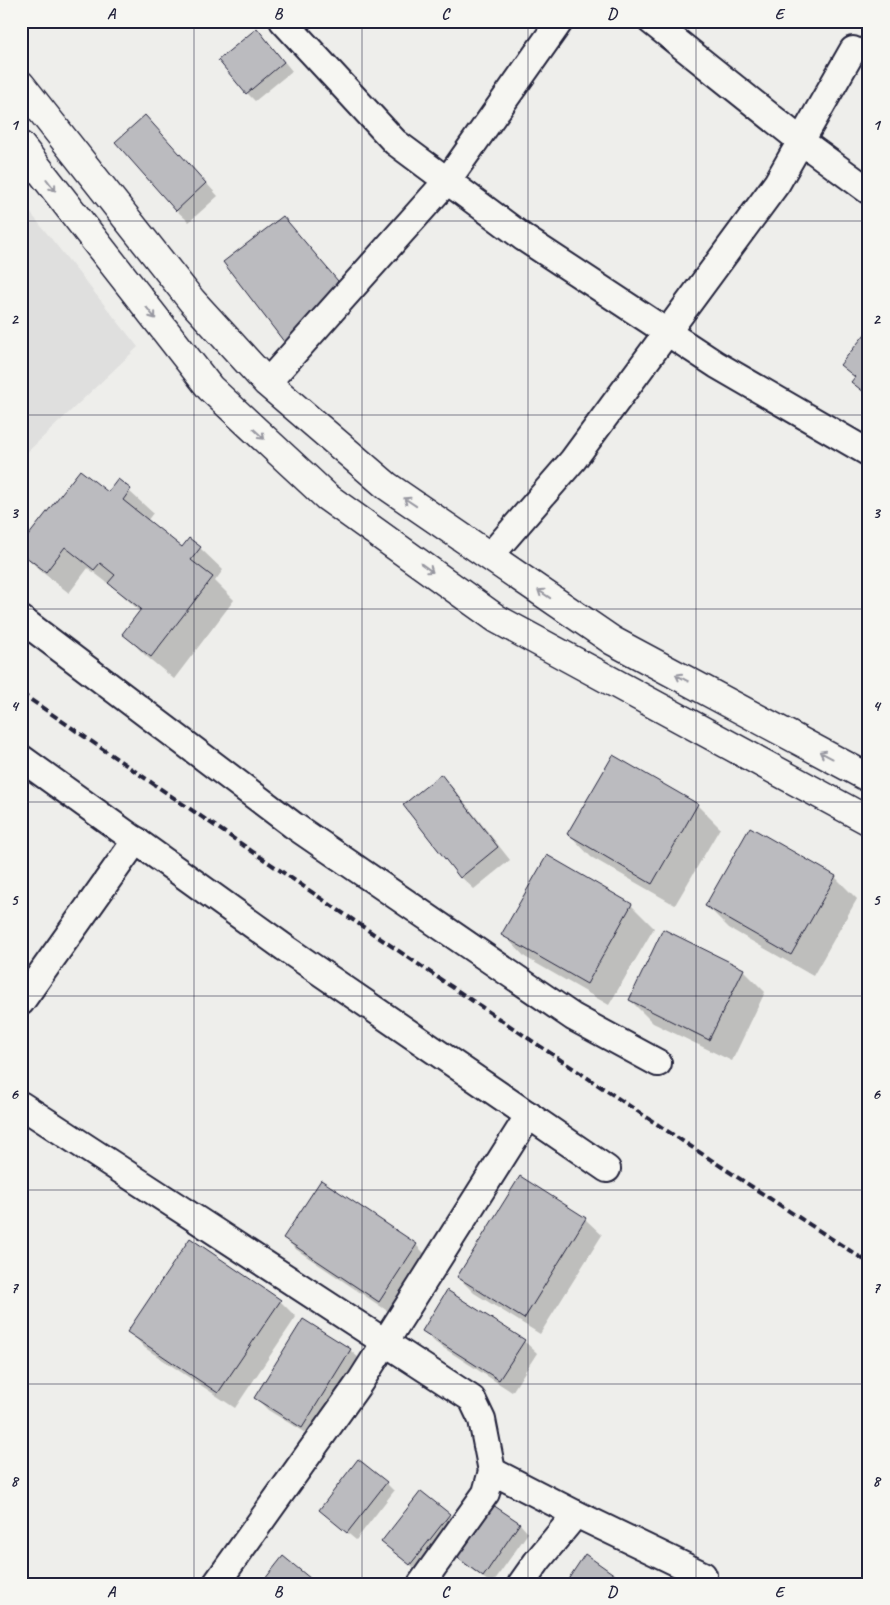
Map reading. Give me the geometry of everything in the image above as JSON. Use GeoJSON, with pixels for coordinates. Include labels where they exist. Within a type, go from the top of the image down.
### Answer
{"type":"FeatureCollection","features":[{"type":"Feature","properties":{"kind":"main road"},"geometry":{"type":"LineString","coordinates":[[21,85],[192,301],[267,383],[387,486],[613,641],[869,778]]}},
{"type":"Feature","properties":{"kind":"main road"},"geometry":{"type":"LineString","coordinates":[[21,146],[210,388],[328,497],[497,619],[869,821]]}},
{"type":"Feature","properties":{"kind":"street"},"geometry":{"type":"LineString","coordinates":[[283,21],[395,142],[524,238],[717,366],[869,453]]}},
{"type":"Feature","properties":{"kind":"street"},"geometry":{"type":"LineString","coordinates":[[267,383],[447,181],[560,21]]}},
{"type":"Feature","properties":{"kind":"street"},"geometry":{"type":"LineString","coordinates":[[651,21],[800,141],[869,191]]}},
{"type":"Feature","properties":{"kind":"street"},"geometry":{"type":"LineString","coordinates":[[490,556],[573,460],[777,183],[853,50]]}},
{"type":"Feature","properties":{"kind":"street"},"geometry":{"type":"LineString","coordinates":[[21,619],[292,826],[573,1017],[658,1064]]}},
{"type":"Feature","properties":{"kind":"street"},"geometry":{"type":"LineString","coordinates":[[21,758],[285,948],[608,1168]]}},
{"type":"Feature","properties":{"kind":"street"},"geometry":{"type":"LineString","coordinates":[[21,1002],[136,840]]}},
{"type":"Feature","properties":{"kind":"street"},"geometry":{"type":"LineString","coordinates":[[21,1105],[472,1399],[482,1420],[492,1471],[486,1493],[421,1584]]}},
{"type":"Feature","properties":{"kind":"street"},"geometry":{"type":"LineString","coordinates":[[216,1584],[360,1382],[529,1115]]}},
{"type":"Feature","properties":{"kind":"street"},"geometry":{"type":"LineString","coordinates":[[492,1471],[703,1575],[697,1584]]}},
{"type":"Feature","properties":{"kind":"street"},"geometry":{"type":"LineString","coordinates":[[521,1584],[576,1514]]}},
{"type":"Feature","properties":{"kind":"shaded area"},"geometry":{"type":"Polygon","coordinates":[[[21,201],[138,347],[21,458],[21,201]]]}},
{"type":"Feature","properties":{"kind":"building"},"geometry":{"type":"Polygon","coordinates":[[[257,28],[284,62],[246,94],[218,60],[257,28]]]}},
{"type":"Feature","properties":{"kind":"building"},"geometry":{"type":"Polygon","coordinates":[[[145,115],[206,183],[176,211],[115,142],[145,115]]]}},
{"type":"Feature","properties":{"kind":"building"},"geometry":{"type":"Polygon","coordinates":[[[283,216],[338,281],[307,325],[285,343],[223,262],[283,216]]]}},
{"type":"Feature","properties":{"kind":"building"},"geometry":{"type":"Polygon","coordinates":[[[869,329],[869,396],[851,382],[855,377],[840,365],[869,329]]]}},
{"type":"Feature","properties":{"kind":"building"},"geometry":{"type":"Polygon","coordinates":[[[80,470],[108,492],[118,479],[131,489],[123,500],[182,547],[189,538],[201,547],[191,560],[213,577],[151,657],[122,634],[141,609],[108,583],[115,575],[100,563],[94,570],[65,547],[46,572],[21,553],[21,545],[80,470]]]}},
{"type":"Feature","properties":{"kind":"building"},"geometry":{"type":"Polygon","coordinates":[[[613,755],[698,804],[652,884],[567,834],[613,755]]]}},
{"type":"Feature","properties":{"kind":"building"},"geometry":{"type":"Polygon","coordinates":[[[441,774],[498,847],[460,878],[403,805],[441,774]]]}},
{"type":"Feature","properties":{"kind":"building"},"geometry":{"type":"Polygon","coordinates":[[[750,827],[836,876],[791,955],[705,906],[750,827]]]}},
{"type":"Feature","properties":{"kind":"building"},"geometry":{"type":"Polygon","coordinates":[[[547,855],[632,904],[587,984],[501,935],[547,855]]]}},
{"type":"Feature","properties":{"kind":"building"},"geometry":{"type":"Polygon","coordinates":[[[663,929],[744,969],[709,1040],[629,1000],[663,929]]]}},
{"type":"Feature","properties":{"kind":"building"},"geometry":{"type":"Polygon","coordinates":[[[520,1176],[586,1218],[524,1319],[457,1277],[520,1176]]]}},
{"type":"Feature","properties":{"kind":"building"},"geometry":{"type":"Polygon","coordinates":[[[321,1180],[417,1244],[379,1302],[283,1238],[321,1180]]]}},
{"type":"Feature","properties":{"kind":"building"},"geometry":{"type":"Polygon","coordinates":[[[190,1238],[281,1300],[218,1393],[127,1332],[190,1238]]]}},
{"type":"Feature","properties":{"kind":"building"},"geometry":{"type":"Polygon","coordinates":[[[447,1290],[525,1340],[499,1380],[422,1331],[447,1290]]]}},
{"type":"Feature","properties":{"kind":"building"},"geometry":{"type":"Polygon","coordinates":[[[303,1319],[351,1349],[302,1428],[254,1398],[303,1319]]]}},
{"type":"Feature","properties":{"kind":"building"},"geometry":{"type":"Polygon","coordinates":[[[358,1459],[387,1482],[347,1533],[319,1510],[358,1459]]]}},
{"type":"Feature","properties":{"kind":"building"},"geometry":{"type":"Polygon","coordinates":[[[421,1491],[450,1514],[410,1565],[381,1542],[421,1491]]]}},
{"type":"Feature","properties":{"kind":"building"},"geometry":{"type":"Polygon","coordinates":[[[490,1503],[520,1523],[483,1577],[454,1555],[490,1503]]]}},
{"type":"Feature","properties":{"kind":"building"},"geometry":{"type":"Polygon","coordinates":[[[585,1554],[615,1575],[609,1584],[565,1584],[585,1554]]]}},
{"type":"Feature","properties":{"kind":"building"},"geometry":{"type":"Polygon","coordinates":[[[283,1556],[311,1579],[307,1584],[261,1584],[283,1556]]]}},
{"type":"Feature","properties":{"kind":"railway"},"geometry":{"type":"LineString","coordinates":[[21,693],[549,1052],[869,1263]]}}]}
